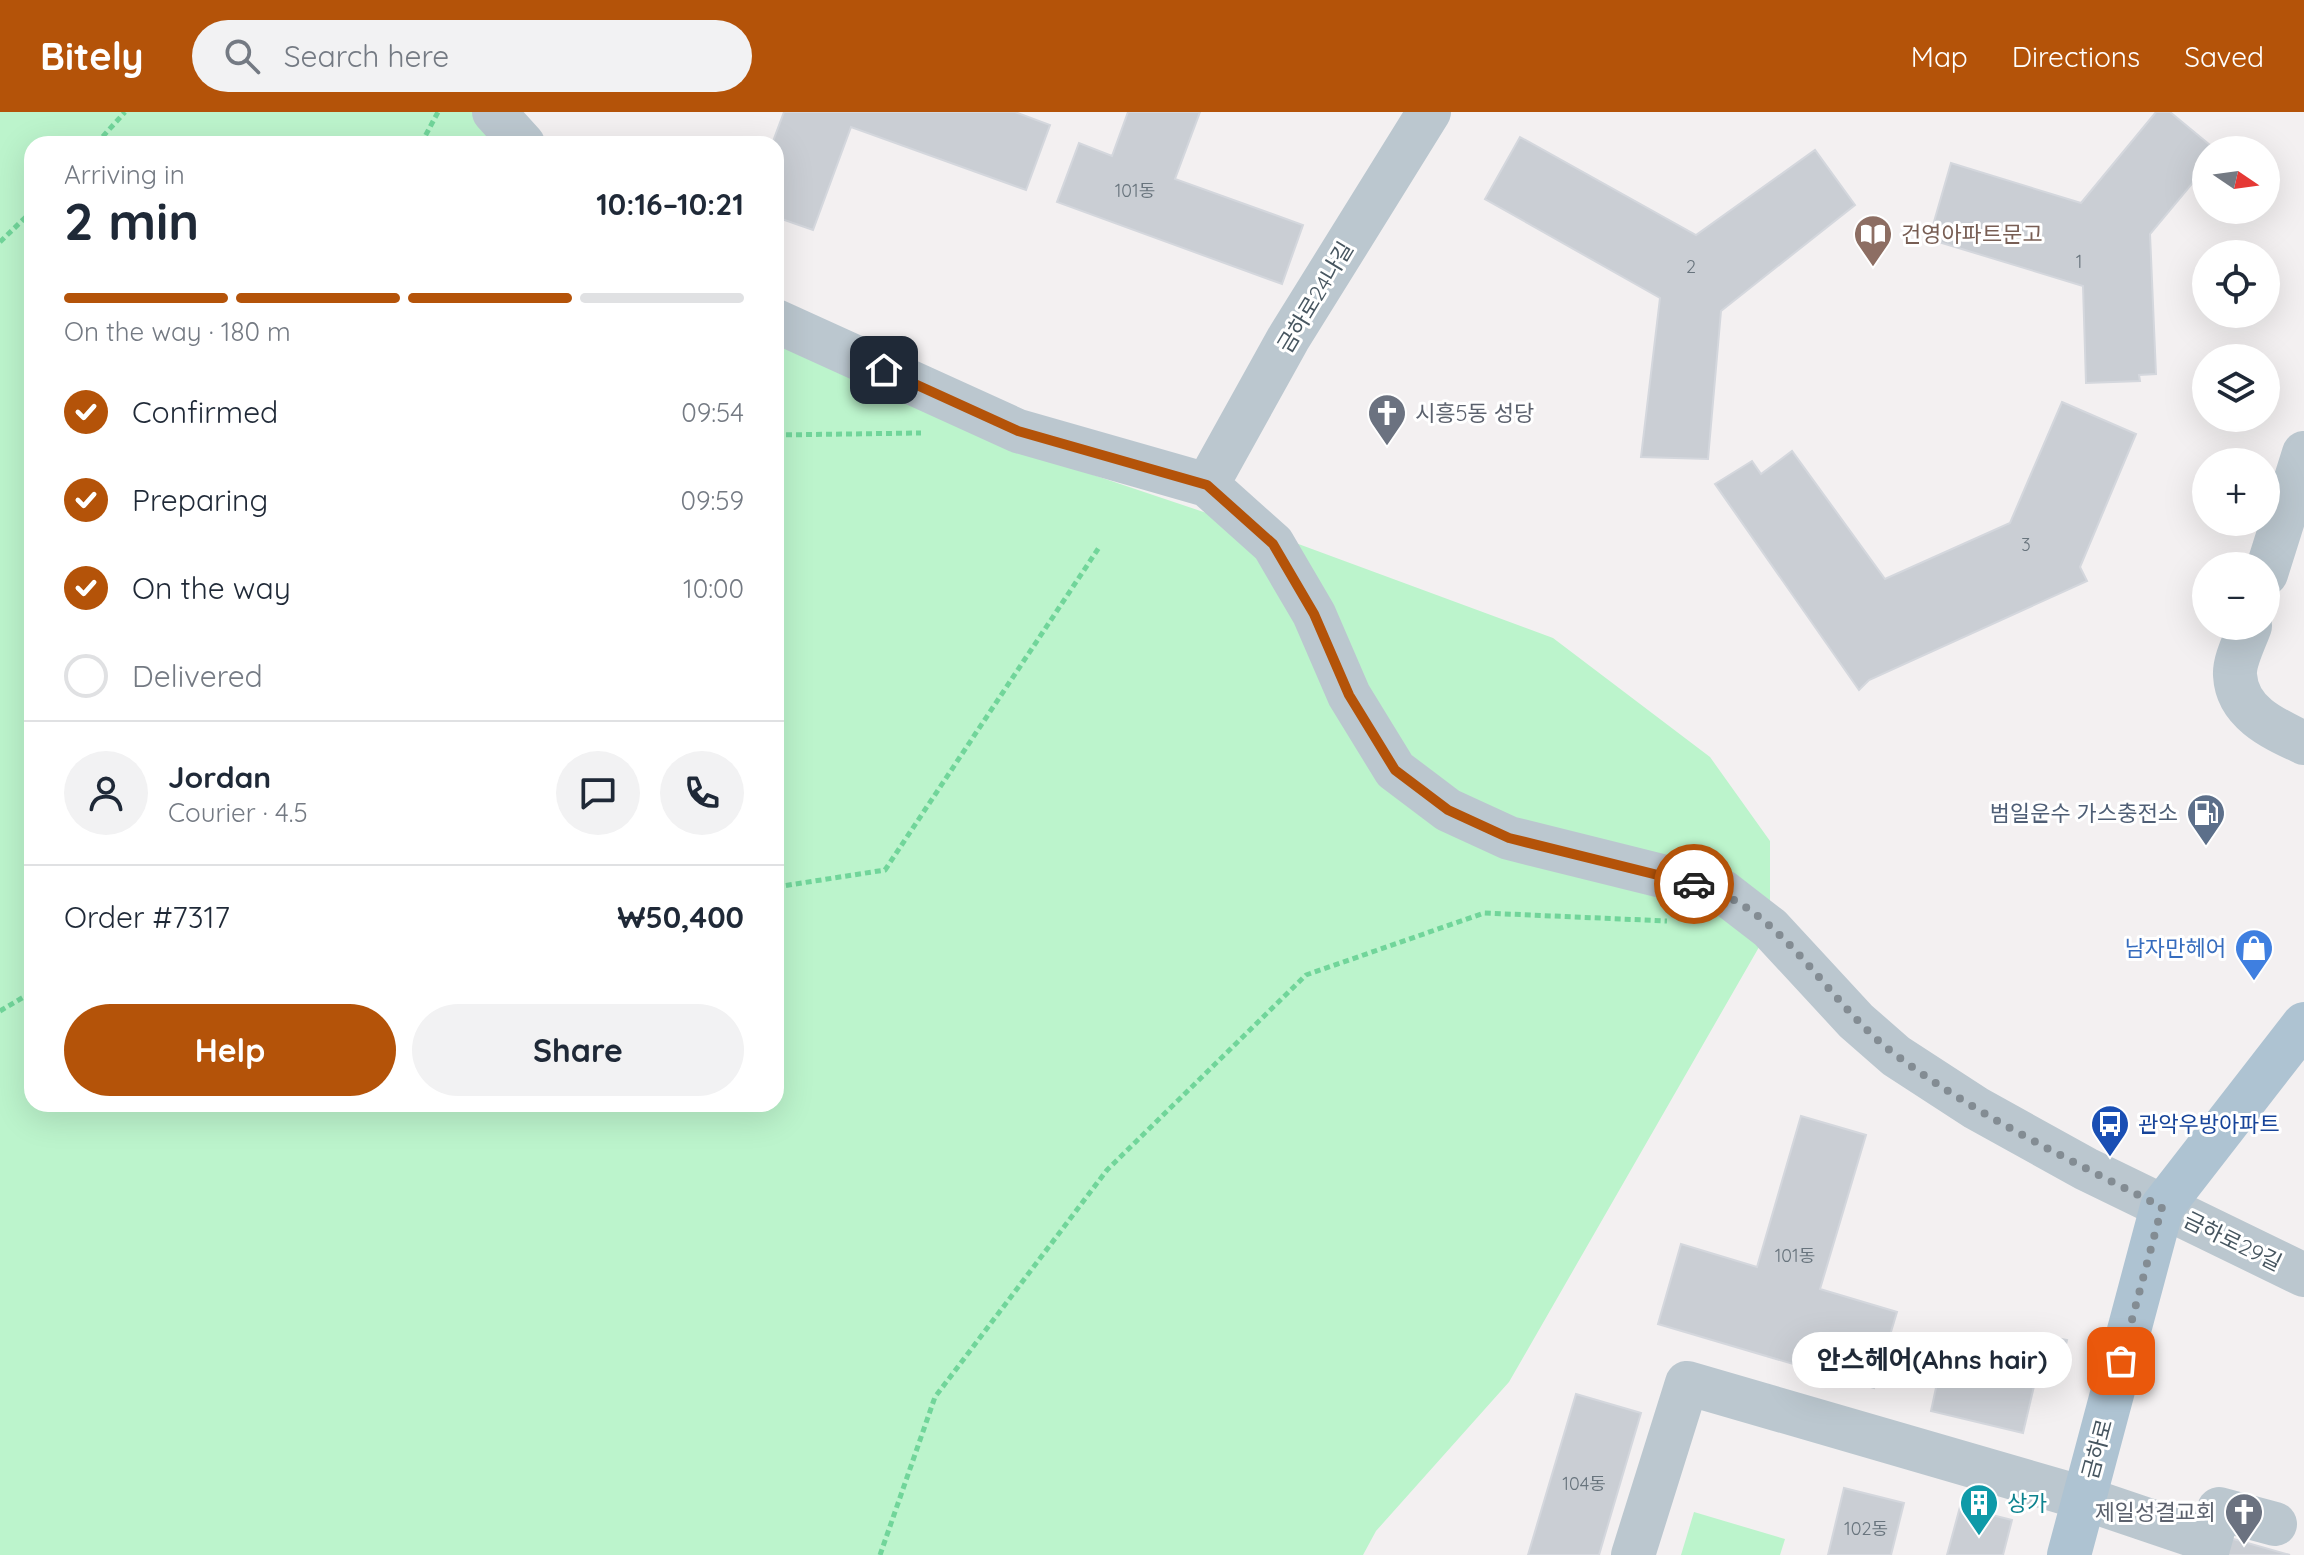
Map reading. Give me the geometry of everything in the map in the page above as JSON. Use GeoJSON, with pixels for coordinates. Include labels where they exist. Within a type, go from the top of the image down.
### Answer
{"type":"FeatureCollection","features":[{"type":"Feature","properties":{"kind":"main road","name":"금하로"},"geometry":{"type":"LineString","coordinates":[[2069,1555],[2162,1207],[2304,1024]]}},
{"type":"Feature","properties":{"kind":"street"},"geometry":{"type":"LineString","coordinates":[[494,112],[516,136]]}},
{"type":"Feature","properties":{"kind":"street","name":"금하로24나길"},"geometry":{"type":"LineString","coordinates":[[1207,485],[1288,339],[1429,112]]}},
{"type":"Feature","properties":{"kind":"street"},"geometry":{"type":"LineString","coordinates":[[784,325],[1018,431],[1207,485]]}},
{"type":"Feature","properties":{"kind":"street"},"geometry":{"type":"LineString","coordinates":[[2273,552],[2304,453]]}},
{"type":"Feature","properties":{"kind":"street","name":"금하로29길"},"geometry":{"type":"LineString","coordinates":[[1207,485],[1273,544],[1314,614],[1349,695],[1395,770],[1448,810],[1509,838],[1722,891],[1770,928],[1856,1021],[1896,1056],[1976,1108],[2162,1207],[2304,1275]]}},
{"type":"Feature","properties":{"kind":"street"},"geometry":{"type":"LineString","coordinates":[[2246,640],[2235,674],[2243,705],[2280,731],[2304,743]]}},
{"type":"Feature","properties":{"kind":"street"},"geometry":{"type":"LineString","coordinates":[[1633,1555],[1687,1383],[2083,1498]]}},
{"type":"Feature","properties":{"kind":"street","name":"금하로"},"geometry":{"type":"LineString","coordinates":[[2083,1498],[2208,1548]]}},
{"type":"Feature","properties":{"kind":"street"},"geometry":{"type":"LineString","coordinates":[[2208,1548],[2219,1509],[2275,1524]]}},
{"type":"Feature","properties":{"kind":"path"},"geometry":{"type":"LineString","coordinates":[[103,136],[125,112]]}},
{"type":"Feature","properties":{"kind":"path"},"geometry":{"type":"LineString","coordinates":[[425,136],[438,112]]}},
{"type":"Feature","properties":{"kind":"path"},"geometry":{"type":"LineString","coordinates":[[0,242],[24,219]]}},
{"type":"Feature","properties":{"kind":"path"},"geometry":{"type":"LineString","coordinates":[[784,435],[928,433]]}},
{"type":"Feature","properties":{"kind":"path"},"geometry":{"type":"LineString","coordinates":[[784,886],[885,870],[1100,546]]}},
{"type":"Feature","properties":{"kind":"path"},"geometry":{"type":"LineString","coordinates":[[880,1555],[935,1397],[1107,1170],[1306,975],[1484,913],[1675,922]]}},
{"type":"Feature","properties":{"kind":"path"},"geometry":{"type":"LineString","coordinates":[[0,1011],[24,997]]}},
{"type":"Feature","properties":{"kind":"green space"},"geometry":{"type":"Polygon","coordinates":[[[0,112],[472,112],[493,136],[24,136],[24,1112],[784,1112],[784,344],[1004,445],[1293,542],[1553,638],[1710,757],[1770,841],[1770,928],[1509,1382],[1376,1531],[1363,1555],[0,1555],[0,112]]]}},
{"type":"Feature","properties":{"kind":"green space"},"geometry":{"type":"Polygon","coordinates":[[[1694,1512],[1785,1539],[1780,1555],[1681,1555],[1694,1512]]]}},
{"type":"Feature","properties":{"kind":"building"},"geometry":{"type":"Polygon","coordinates":[[[784,112],[1015,112],[1050,125],[1026,190],[851,127],[813,230],[784,220],[784,136],[775,136],[784,112]]]}},
{"type":"Feature","properties":{"kind":"building"},"geometry":{"type":"Polygon","coordinates":[[[1128,112],[1200,112],[1175,179],[1303,225],[1282,284],[1057,202],[1079,143],[1112,156],[1128,112]]]}},
{"type":"Feature","properties":{"kind":"building"},"geometry":{"type":"Polygon","coordinates":[[[2156,112],[2170,112],[2199,136],[2192,136],[2192,184],[2150,234],[2156,374],[2139,375],[2140,381],[2086,383],[2083,286],[1929,239],[1951,163],[2081,203],[2156,112]]]}},
{"type":"Feature","properties":{"kind":"building"},"geometry":{"type":"Polygon","coordinates":[[[1520,137],[1696,235],[1815,150],[1855,205],[1721,311],[1708,459],[1641,457],[1660,298],[1485,199],[1520,137]]]}},
{"type":"Feature","properties":{"kind":"building"},"geometry":{"type":"Polygon","coordinates":[[[2062,402],[2136,434],[2080,567],[2087,581],[1869,680],[1859,690],[1715,484],[1752,461],[1761,474],[1792,451],[1885,579],[2010,523],[2062,402]]]}},
{"type":"Feature","properties":{"kind":"building"},"geometry":{"type":"Polygon","coordinates":[[[1801,1116],[1866,1135],[1820,1289],[1897,1312],[1874,1388],[1658,1324],[1681,1244],[1757,1267],[1801,1116]]]}},
{"type":"Feature","properties":{"kind":"building"},"geometry":{"type":"Polygon","coordinates":[[[2051,1337],[2067,1340],[2059,1373],[2043,1369],[2051,1337]]]}},
{"type":"Feature","properties":{"kind":"building"},"geometry":{"type":"Polygon","coordinates":[[[2011,1355],[2035,1382],[2023,1433],[1931,1411],[1940,1369],[2011,1355]]]}},
{"type":"Feature","properties":{"kind":"building"},"geometry":{"type":"Polygon","coordinates":[[[1576,1394],[1641,1413],[1599,1555],[1528,1555],[1576,1394]]]}},
{"type":"Feature","properties":{"kind":"building"},"geometry":{"type":"Polygon","coordinates":[[[1844,1488],[1904,1503],[1891,1555],[1828,1555],[1844,1488]]]}},
{"type":"Feature","properties":{"kind":"building","name":"상가"},"geometry":{"type":"Polygon","coordinates":[[[1960,1507],[2012,1520],[2003,1555],[1947,1555],[1960,1507]]]}},
{"type":"Feature","properties":{"kind":"building","name":"제일성결교회"},"geometry":{"type":"Polygon","coordinates":[[[2230,1538],[2290,1555],[2225,1555],[2230,1538]]]}},
{"type":"Feature","properties":{"kind":"way so far"},"geometry":{"type":"LineString","coordinates":[[1694,884],[1722,891],[1770,928],[1856,1021],[1896,1056],[1976,1108],[2162,1207],[2121,1361]]}},
{"type":"Feature","properties":{"kind":"place","name":"건영아파트문고"},"geometry":{"type":"Point","coordinates":[1873,268]}},
{"type":"Feature","properties":{"kind":"place","name":"시흥5동 성당"},"geometry":{"type":"Point","coordinates":[1387,447]}},
{"type":"Feature","properties":{"kind":"place","name":"범일운수 가스충전소"},"geometry":{"type":"Point","coordinates":[2206,847]}},
{"type":"Feature","properties":{"kind":"place","name":"남자만헤어"},"geometry":{"type":"Point","coordinates":[2254,982]}},
{"type":"Feature","properties":{"kind":"place","name":"관악우방아파트"},"geometry":{"type":"Point","coordinates":[2110,1158]}},
{"type":"Feature","properties":{"kind":"place","name":"안스헤어(Ahns hair)"},"geometry":{"type":"Point","coordinates":[2121,1361]}},
{"type":"Feature","properties":{"kind":"place","name":"상가"},"geometry":{"type":"Point","coordinates":[1979,1537]}},
{"type":"Feature","properties":{"kind":"place","name":"제일성결교회"},"geometry":{"type":"Point","coordinates":[2244,1546]}},
{"type":"Feature","properties":{"kind":"route"},"geometry":{"type":"LineString","coordinates":[[884,370],[1018,431],[1207,485],[1273,544],[1314,614],[1349,695],[1395,770],[1448,810],[1509,838],[1694,884]]}}]}
